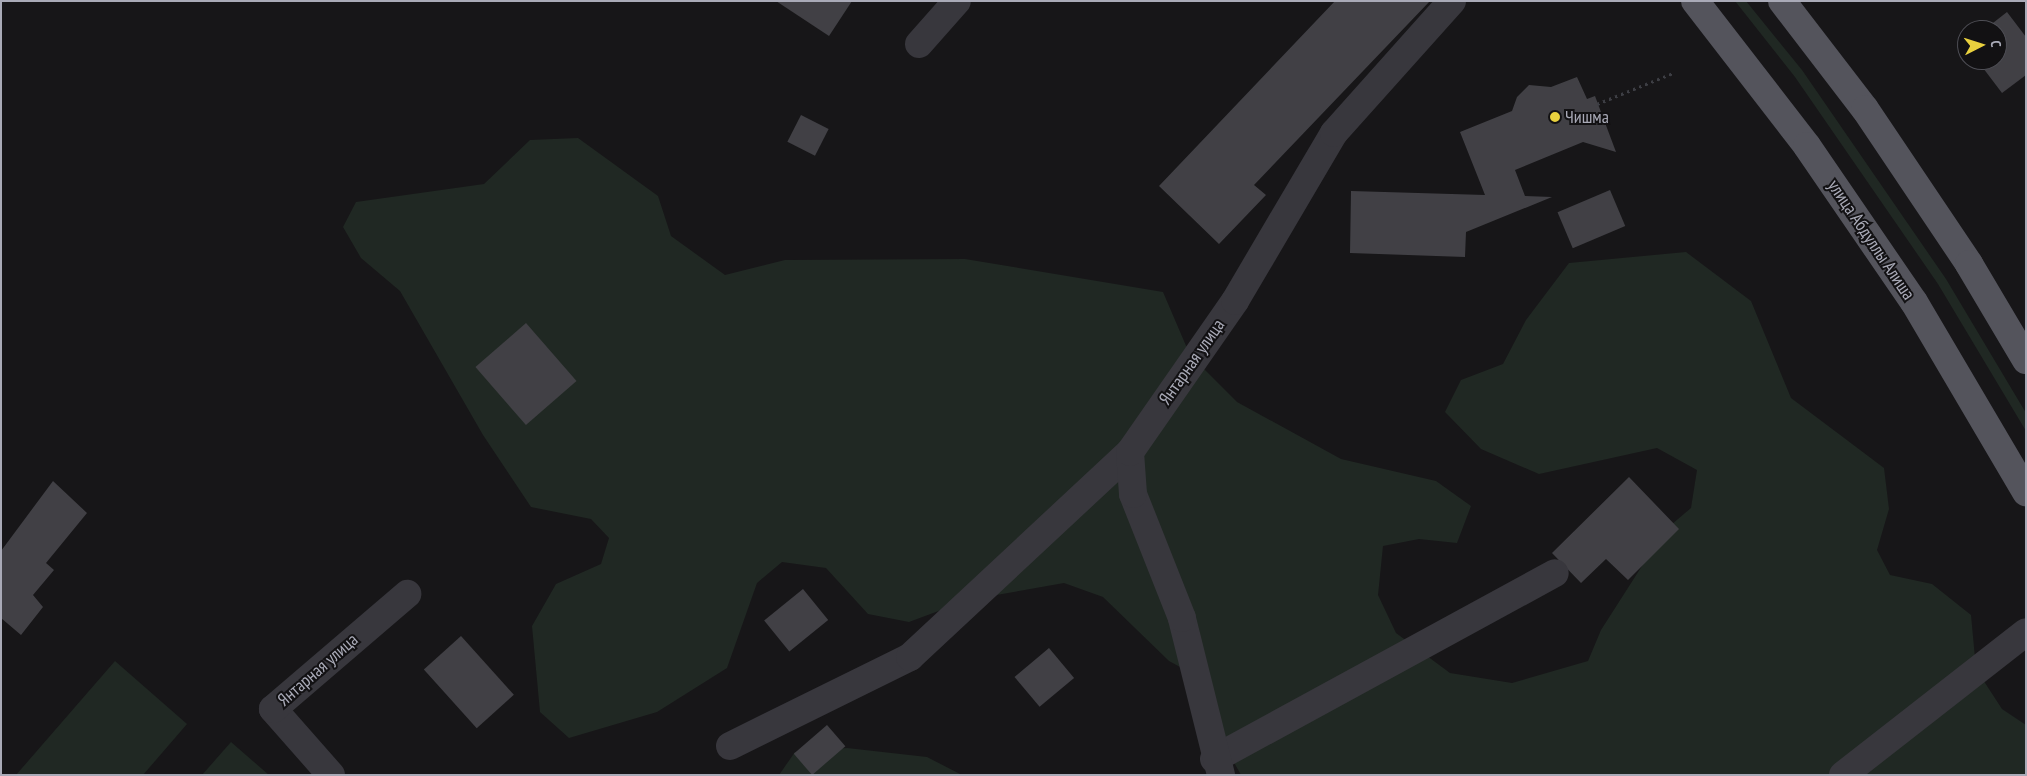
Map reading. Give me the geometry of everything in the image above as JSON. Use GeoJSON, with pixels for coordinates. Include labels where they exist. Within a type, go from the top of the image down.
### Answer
{"type":"FeatureCollection","features":[{"type":"Feature","properties":{"kind":"main road","name":"улица Абдуллы Алиша"},"geometry":{"type":"LineString","coordinates":[[1695,1],[1807,146],[1914,302],[2026,492]]}},
{"type":"Feature","properties":{"kind":"main road"},"geometry":{"type":"LineString","coordinates":[[1782,1],[1865,109],[1969,264],[2026,360]]}},
{"type":"Feature","properties":{"kind":"street"},"geometry":{"type":"LineString","coordinates":[[919,44],[957,1]]}},
{"type":"Feature","properties":{"kind":"street","name":"Янтарная улица"},"geometry":{"type":"LineString","coordinates":[[730,746],[910,657],[1130,452],[1235,301],[1334,133],[1452,1]]}},
{"type":"Feature","properties":{"kind":"street"},"geometry":{"type":"LineString","coordinates":[[1130,452],[1133,494],[1182,618],[1218,767],[1555,573]]}},
{"type":"Feature","properties":{"kind":"street","name":"Янтарная улица"},"geometry":{"type":"LineString","coordinates":[[331,775],[273,709],[407,594]]}},
{"type":"Feature","properties":{"kind":"street"},"geometry":{"type":"LineString","coordinates":[[1843,775],[2026,632]]}},
{"type":"Feature","properties":{"kind":"path"},"geometry":{"type":"LineString","coordinates":[[1598,104],[1673,73]]}},
{"type":"Feature","properties":{"kind":"shaded area"},"geometry":{"type":"Polygon","coordinates":[[[1735,1],[1746,1],[1802,70],[1946,279],[2026,413],[2026,431],[1938,284],[1795,77],[1735,1]]]}},
{"type":"Feature","properties":{"kind":"shaded area"},"geometry":{"type":"Polygon","coordinates":[[[578,138],[658,196],[671,236],[725,275],[785,260],[965,259],[1163,292],[1190,355],[1237,402],[1341,459],[1436,481],[1471,506],[1457,543],[1419,539],[1383,546],[1378,595],[1396,633],[1450,673],[1512,683],[1588,661],[1601,630],[1665,530],[1691,508],[1697,470],[1657,448],[1539,474],[1481,449],[1445,412],[1461,380],[1503,364],[1526,320],[1569,263],[1686,252],[1751,301],[1791,398],[1884,468],[1889,509],[1877,550],[1890,575],[1932,584],[1971,615],[1976,669],[2002,709],[2026,725],[2026,775],[1241,775],[1222,741],[1208,682],[1169,661],[1103,597],[1064,583],[968,600],[909,622],[868,614],[826,568],[782,562],[757,583],[727,668],[657,712],[569,738],[540,712],[532,626],[556,584],[601,564],[609,538],[591,519],[531,507],[483,435],[400,291],[361,258],[343,227],[356,202],[484,184],[530,140],[578,138]]]}},
{"type":"Feature","properties":{"kind":"shaded area"},"geometry":{"type":"Polygon","coordinates":[[[115,661],[187,724],[143,775],[16,775],[115,661]]]}},
{"type":"Feature","properties":{"kind":"shaded area"},"geometry":{"type":"Polygon","coordinates":[[[231,742],[269,775],[202,775],[231,742]]]}},
{"type":"Feature","properties":{"kind":"shaded area"},"geometry":{"type":"Polygon","coordinates":[[[847,748],[927,757],[962,775],[779,775],[795,752],[847,748]]]}},
{"type":"Feature","properties":{"kind":"building"},"geometry":{"type":"Polygon","coordinates":[[[776,1],[852,1],[829,36],[776,1]]]}},
{"type":"Feature","properties":{"kind":"building"},"geometry":{"type":"Polygon","coordinates":[[[1335,1],[1430,1],[1254,185],[1266,195],[1219,244],[1159,186],[1335,1]]]}},
{"type":"Feature","properties":{"kind":"building"},"geometry":{"type":"Polygon","coordinates":[[[2007,12],[2026,37],[2026,75],[2002,93],[1985,70],[2007,70],[2007,20],[1997,20],[2007,12]]]}},
{"type":"Feature","properties":{"kind":"building"},"geometry":{"type":"Polygon","coordinates":[[[1577,77],[1587,99],[1595,96],[1616,152],[1583,142],[1515,170],[1525,196],[1552,197],[1466,232],[1465,257],[1350,253],[1351,191],[1485,195],[1460,132],[1512,111],[1517,97],[1529,85],[1551,87],[1577,77]]]}},
{"type":"Feature","properties":{"kind":"building"},"geometry":{"type":"Polygon","coordinates":[[[801,115],[829,129],[815,156],[787,142],[801,115]]]}},
{"type":"Feature","properties":{"kind":"building"},"geometry":{"type":"Polygon","coordinates":[[[1610,190],[1625,226],[1573,248],[1558,212],[1610,190]]]}},
{"type":"Feature","properties":{"kind":"building"},"geometry":{"type":"Polygon","coordinates":[[[526,323],[577,381],[526,425],[475,367],[526,323]]]}},
{"type":"Feature","properties":{"kind":"building"},"geometry":{"type":"Polygon","coordinates":[[[1629,477],[1679,529],[1628,580],[1606,559],[1581,583],[1552,553],[1629,477]]]}},
{"type":"Feature","properties":{"kind":"building"},"geometry":{"type":"Polygon","coordinates":[[[53,481],[87,513],[46,563],[54,570],[33,595],[43,607],[21,635],[1,618],[1,551],[53,481]]]}},
{"type":"Feature","properties":{"kind":"building"},"geometry":{"type":"Polygon","coordinates":[[[803,589],[828,620],[789,652],[764,620],[803,589]]]}},
{"type":"Feature","properties":{"kind":"building"},"geometry":{"type":"Polygon","coordinates":[[[461,636],[514,695],[477,728],[424,669],[461,636]]]}},
{"type":"Feature","properties":{"kind":"building"},"geometry":{"type":"Polygon","coordinates":[[[1049,648],[1074,678],[1040,707],[1015,677],[1049,648]]]}},
{"type":"Feature","properties":{"kind":"building"},"geometry":{"type":"Polygon","coordinates":[[[827,725],[845,746],[812,775],[794,754],[827,725]]]}},
{"type":"Feature","properties":{"kind":"place","name":"Чишма"},"geometry":{"type":"Point","coordinates":[1555,117]}}]}
